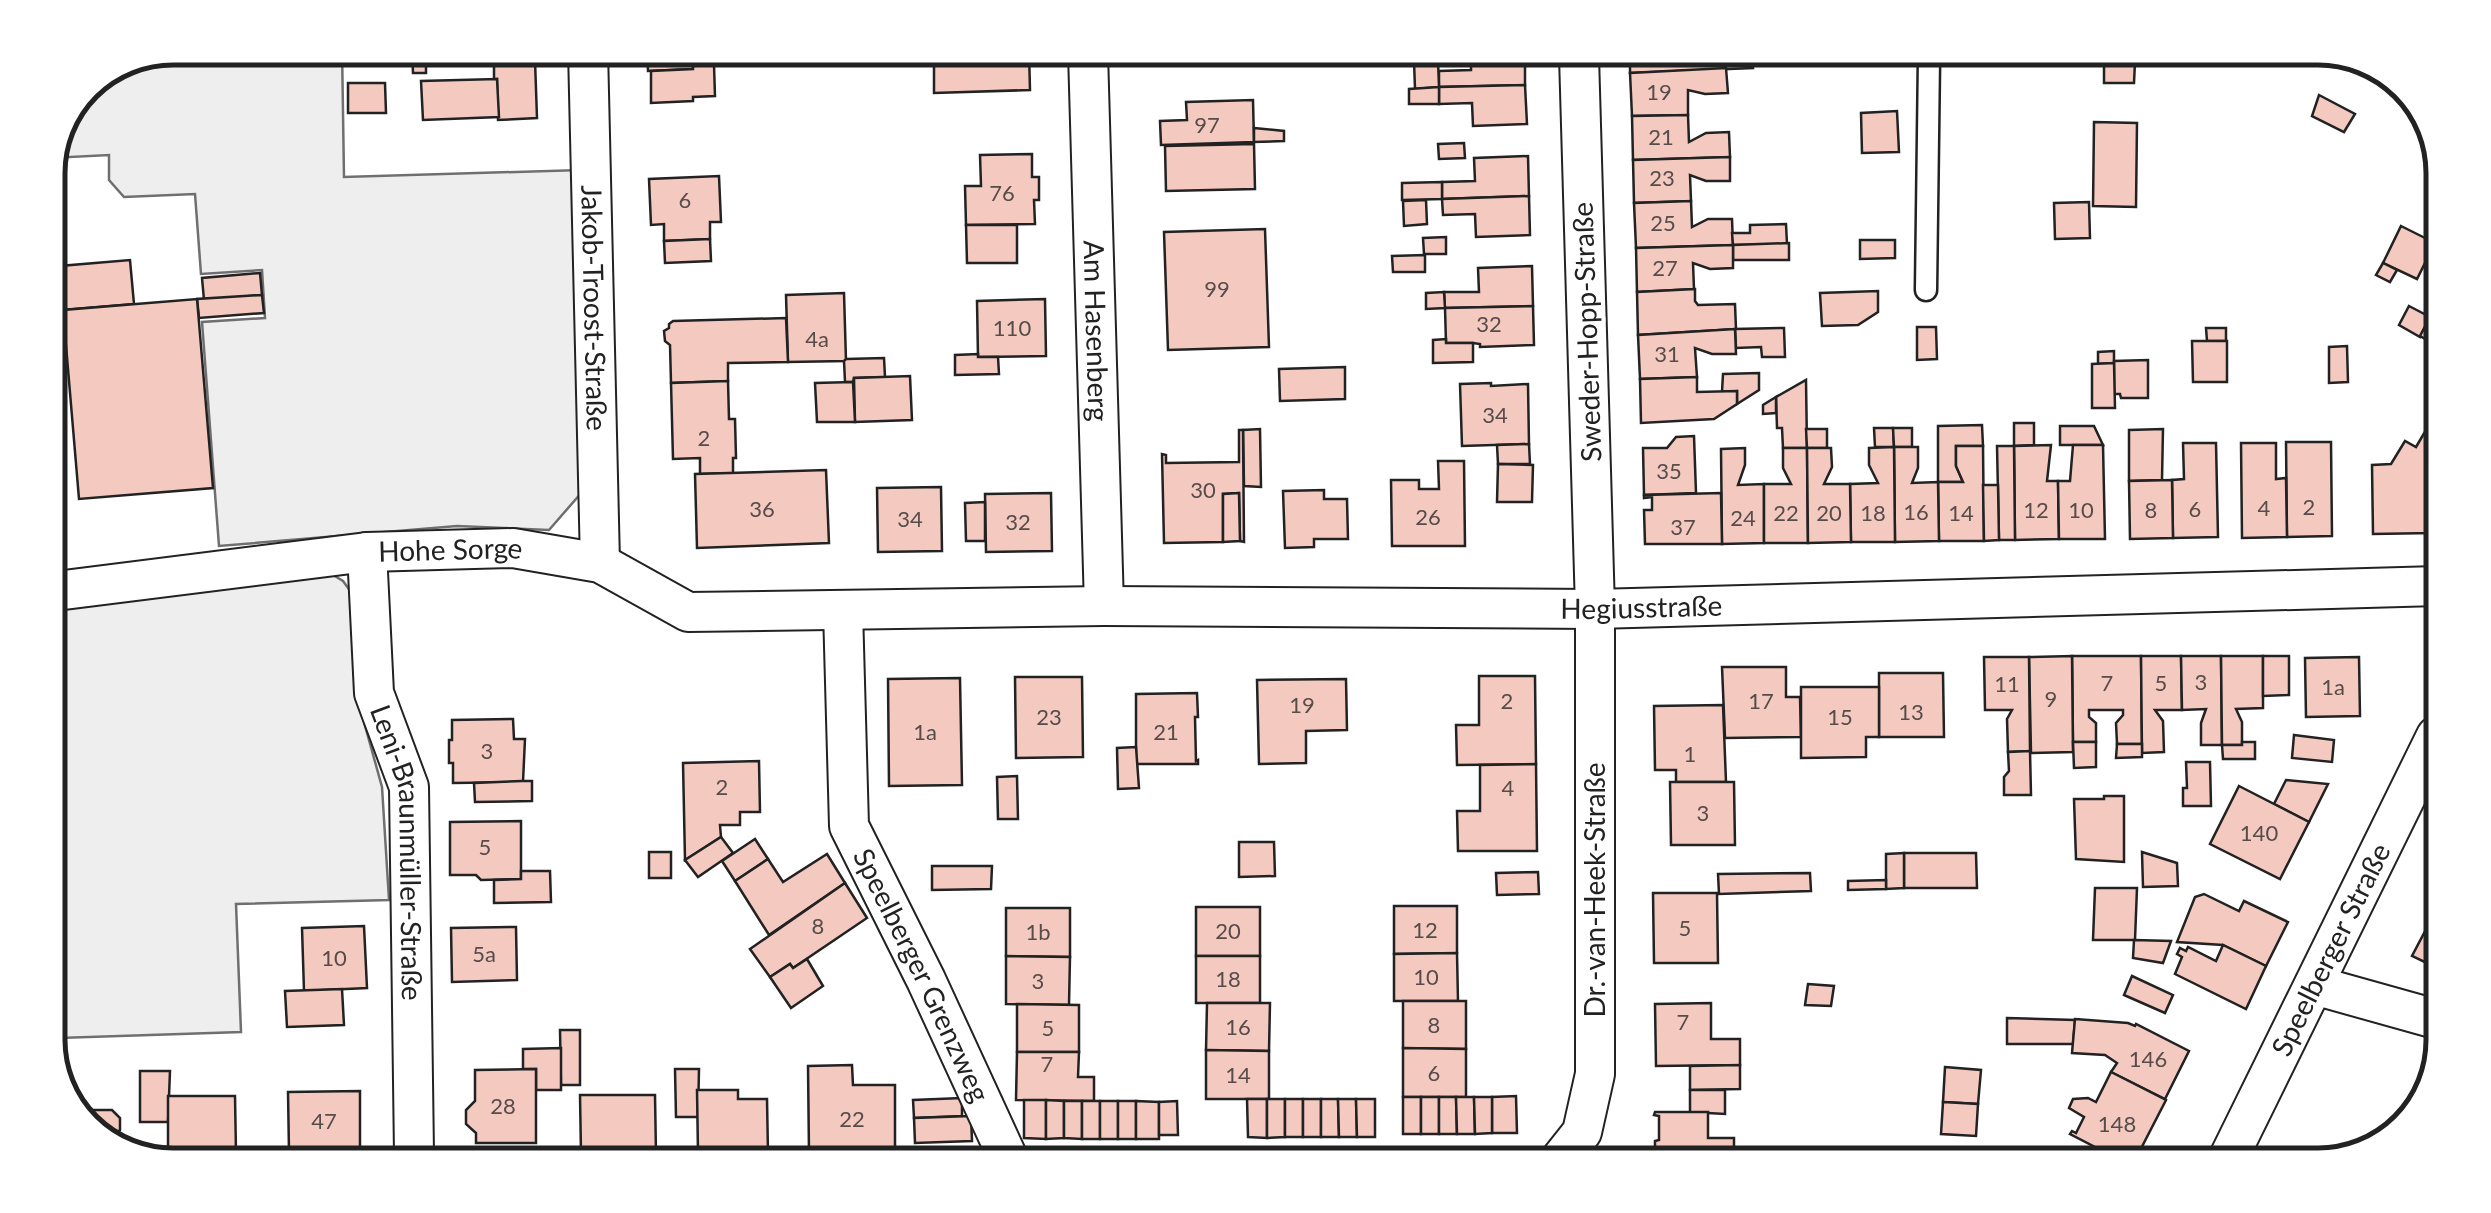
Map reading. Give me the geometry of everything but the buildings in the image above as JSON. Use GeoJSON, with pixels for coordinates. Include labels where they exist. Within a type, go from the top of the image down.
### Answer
{"type":"FeatureCollection","features":[{"type":"Feature","properties":{"kind":"street","name":"Jakob-Troost-Straße"},"geometry":{"type":"LineString","coordinates":[[588,65],[600,563]]}},
{"type":"Feature","properties":{"kind":"street","name":"Am Hasenberg"},"geometry":{"type":"LineString","coordinates":[[1088,65],[1104,606]]}},
{"type":"Feature","properties":{"kind":"street","name":"Sweder-Hopp-Straße"},"geometry":{"type":"LineString","coordinates":[[1579,65],[1596,609]]}},
{"type":"Feature","properties":{"kind":"street","name":"Hohe Sorge"},"geometry":{"type":"LineString","coordinates":[[65,590],[367,552],[513,548],[600,563],[688,612],[842,610]]}},
{"type":"Feature","properties":{"kind":"street","name":"Leni-Braunmüller-Straße"},"geometry":{"type":"LineString","coordinates":[[367,552],[374,693],[408,787],[414,1148]]}},
{"type":"Feature","properties":{"kind":"street","name":"Hegiusstraße"},"geometry":{"type":"LineString","coordinates":[[842,610],[1104,606],[1596,609],[2426,586]]}},
{"type":"Feature","properties":{"kind":"street","name":"Dr.-van-Heek-Straße"},"geometry":{"type":"LineString","coordinates":[[1569,1148],[1582,1132],[1595,1074],[1596,609]]}},
{"type":"Feature","properties":{"kind":"street","name":"Speelberger Grenzweg"},"geometry":{"type":"LineString","coordinates":[[842,610],[849,826],[1003,1148]]}},
{"type":"Feature","properties":{"kind":"street","name":"Speelberger Straße"},"geometry":{"type":"LineString","coordinates":[[2232,1148],[2426,756]]}},
{"type":"Feature","properties":{"kind":"street"},"geometry":{"type":"LineString","coordinates":[[2314,985],[2426,1016]]}},
{"type":"Feature","properties":{"kind":"lane"},"geometry":{"type":"LineString","coordinates":[[1926,290],[1929,65]]}},
{"type":"Feature","properties":{"kind":"shaded area"},"geometry":{"type":"Polygon","coordinates":[[[173,65],[342,65],[344,177],[581,170],[589,484],[549,530],[457,526],[219,546],[202,322],[265,318],[262,270],[201,274],[195,194],[124,197],[109,180],[109,155],[67,157],[83,113],[113,83],[132,73],[173,65]]]}},
{"type":"Feature","properties":{"kind":"shaded area"},"geometry":{"type":"Polygon","coordinates":[[[328,572],[343,581],[351,592],[358,689],[382,787],[389,900],[236,904],[241,1032],[65,1038],[65,602],[328,572]]]}}]}
